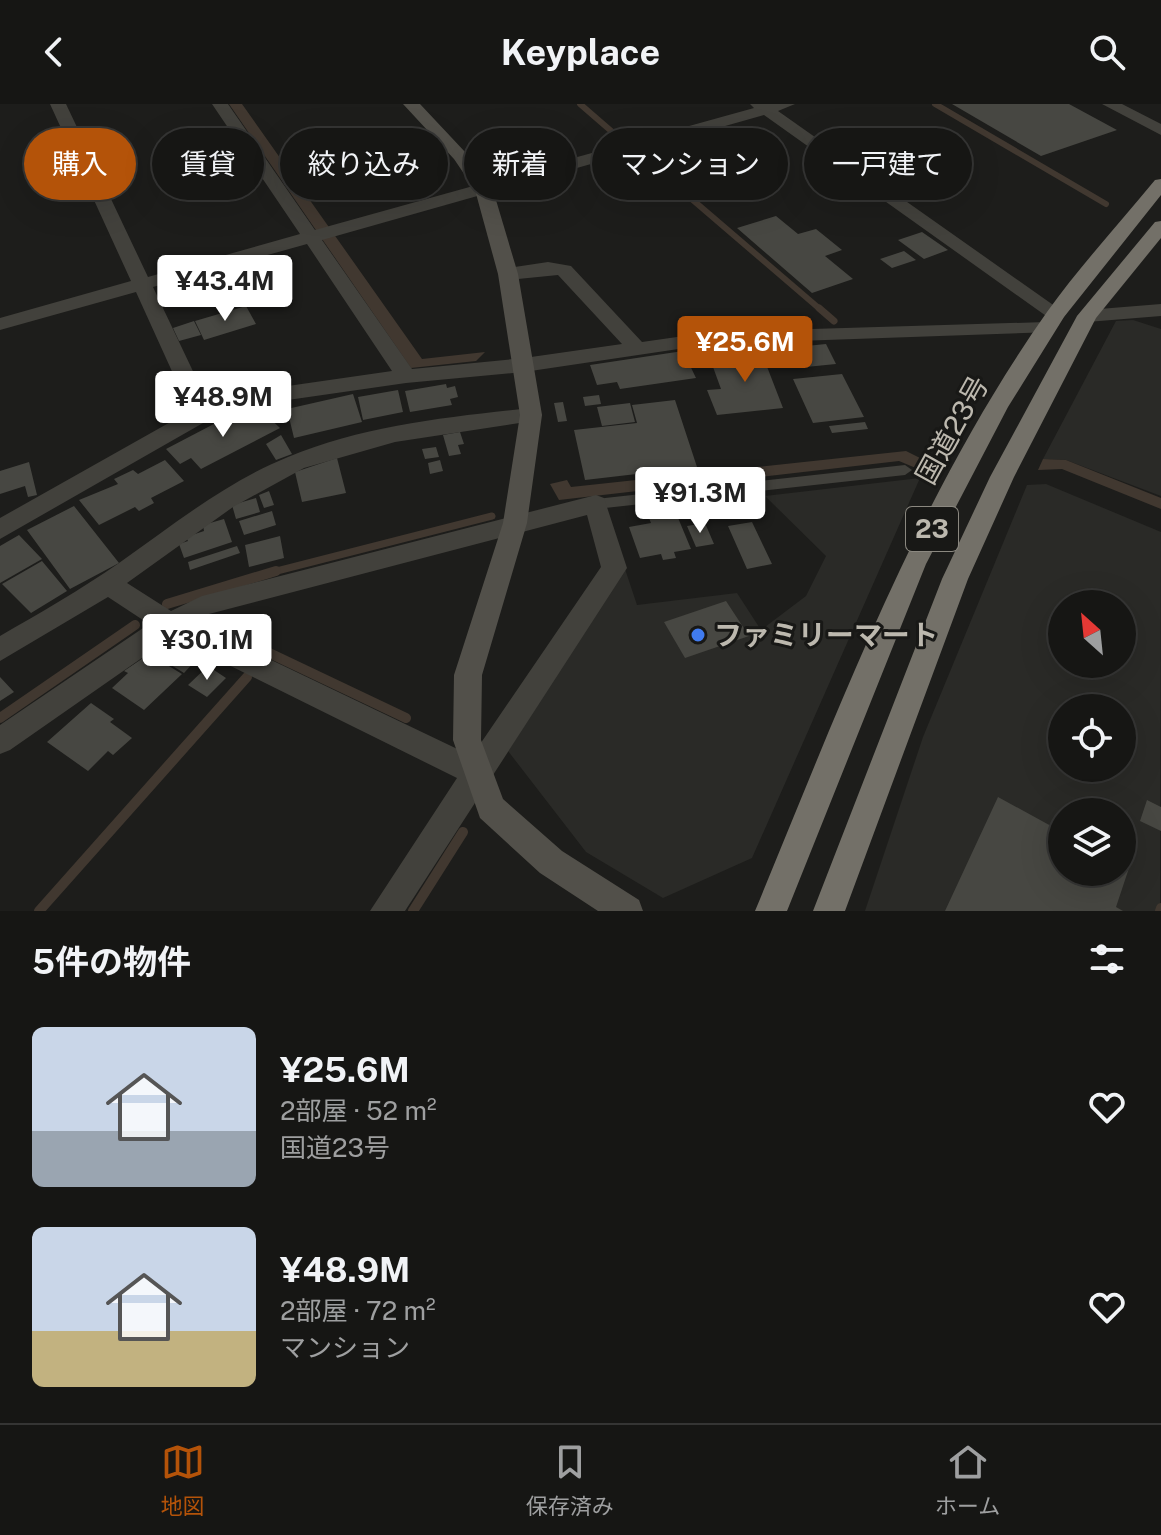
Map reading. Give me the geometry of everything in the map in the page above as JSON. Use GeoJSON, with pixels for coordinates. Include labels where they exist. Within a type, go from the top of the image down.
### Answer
{"type":"FeatureCollection","features":[{"type":"Feature","properties":{"kind":"highway","name":"国道23号"},"geometry":{"type":"LineString","coordinates":[[771,911],[913,564],[997,407],[1051,321],[1161,184]]}},
{"type":"Feature","properties":{"kind":"highway","name":"23"},"geometry":{"type":"LineString","coordinates":[[829,911],[878,771],[955,579],[1009,464],[1087,316],[1161,226]]}},
{"type":"Feature","properties":{"kind":"street"},"geometry":{"type":"LineString","coordinates":[[58,104],[202,414]]}},
{"type":"Feature","properties":{"kind":"street"},"geometry":{"type":"LineString","coordinates":[[220,104],[314,237],[406,376]]}},
{"type":"Feature","properties":{"kind":"street"},"geometry":{"type":"LineString","coordinates":[[411,104],[464,162]]}},
{"type":"Feature","properties":{"kind":"street"},"geometry":{"type":"LineString","coordinates":[[576,163],[762,107],[787,104]]}},
{"type":"Feature","properties":{"kind":"street"},"geometry":{"type":"LineString","coordinates":[[1110,104],[1161,130]]}},
{"type":"Feature","properties":{"kind":"street"},"geometry":{"type":"LineString","coordinates":[[762,107],[1051,321]]}},
{"type":"Feature","properties":{"kind":"street"},"geometry":{"type":"LineString","coordinates":[[0,324],[464,196]]}},
{"type":"Feature","properties":{"kind":"street"},"geometry":{"type":"LineString","coordinates":[[487,200],[508,274],[531,415],[525,473],[515,523],[468,675],[467,740],[491,808],[524,841],[627,911]]}},
{"type":"Feature","properties":{"kind":"street"},"geometry":{"type":"LineString","coordinates":[[508,274],[548,268],[564,270],[637,348]]}},
{"type":"Feature","properties":{"kind":"street"},"geometry":{"type":"LineString","coordinates":[[1087,316],[1161,310]]}},
{"type":"Feature","properties":{"kind":"street"},"geometry":{"type":"LineString","coordinates":[[0,530],[131,452],[202,414],[267,396],[406,376],[524,365],[712,338],[1051,321]]}},
{"type":"Feature","properties":{"kind":"street"},"geometry":{"type":"LineString","coordinates":[[0,650],[108,584],[225,501],[266,476],[358,444],[460,423],[531,415]]}},
{"type":"Feature","properties":{"kind":"street"},"geometry":{"type":"LineString","coordinates":[[0,741],[170,624],[202,606],[596,504],[614,568],[386,911]]}},
{"type":"Feature","properties":{"kind":"street"},"geometry":{"type":"LineString","coordinates":[[108,584],[170,624],[477,773]]}},
{"type":"Feature","properties":{"kind":"lane"},"geometry":{"type":"LineString","coordinates":[[596,504],[905,470]]}},
{"type":"Feature","properties":{"kind":"shaded area"},"geometry":{"type":"Polygon","coordinates":[[[229,104],[242,104],[259,128],[246,128],[229,104]]]}},
{"type":"Feature","properties":{"kind":"shaded area"},"geometry":{"type":"Polygon","coordinates":[[[264,135],[280,158],[280,178],[264,155],[264,135]]]}},
{"type":"Feature","properties":{"kind":"shaded area"},"geometry":{"type":"Polygon","coordinates":[[[295,200],[310,200],[422,359],[485,352],[476,361],[411,368],[295,200]]]}},
{"type":"Feature","properties":{"kind":"shaded area"},"geometry":{"type":"Polygon","coordinates":[[[1133,320],[1161,329],[1161,496],[1066,460],[1043,459],[1116,321],[1133,320]]]}},
{"type":"Feature","properties":{"kind":"shaded area"},"geometry":{"type":"Polygon","coordinates":[[[906,451],[922,459],[932,459],[923,471],[899,461],[559,500],[550,484],[567,480],[571,487],[906,451]]]}},
{"type":"Feature","properties":{"kind":"shaded area"},"geometry":{"type":"Polygon","coordinates":[[[1043,459],[1066,460],[1161,498],[1161,509],[1062,469],[1038,470],[1043,459]]]}},
{"type":"Feature","properties":{"kind":"shaded area"},"geometry":{"type":"Polygon","coordinates":[[[920,478],[752,858],[663,898],[586,852],[508,751],[625,569],[637,605],[737,593],[761,630],[806,596],[826,556],[765,496],[920,478]]]}},
{"type":"Feature","properties":{"kind":"shaded area"},"geometry":{"type":"Polygon","coordinates":[[[1046,484],[1161,532],[1160,911],[865,911],[923,737],[1027,485],[1046,484]]]}},
{"type":"Feature","properties":{"kind":"building"},"geometry":{"type":"Polygon","coordinates":[[[952,104],[1069,104],[1117,130],[1041,156],[952,104]]]}},
{"type":"Feature","properties":{"kind":"building"},"geometry":{"type":"Polygon","coordinates":[[[776,216],[798,234],[816,229],[842,250],[825,256],[853,279],[812,293],[737,228],[776,216]]]}},
{"type":"Feature","properties":{"kind":"building"},"geometry":{"type":"Polygon","coordinates":[[[922,232],[948,250],[924,259],[898,240],[922,232]]]}},
{"type":"Feature","properties":{"kind":"building"},"geometry":{"type":"Polygon","coordinates":[[[904,251],[916,260],[892,268],[880,259],[904,251]]]}},
{"type":"Feature","properties":{"kind":"building"},"geometry":{"type":"Polygon","coordinates":[[[246,306],[256,324],[204,340],[195,321],[246,306]]]}},
{"type":"Feature","properties":{"kind":"building"},"geometry":{"type":"Polygon","coordinates":[[[194,321],[201,335],[179,341],[173,328],[194,321]]]}},
{"type":"Feature","properties":{"kind":"building"},"geometry":{"type":"Polygon","coordinates":[[[826,344],[836,364],[806,367],[796,347],[826,344]]]}},
{"type":"Feature","properties":{"kind":"building"},"geometry":{"type":"Polygon","coordinates":[[[759,346],[783,408],[717,415],[707,390],[721,389],[713,367],[733,365],[726,350],[759,346]]]}},
{"type":"Feature","properties":{"kind":"building"},"geometry":{"type":"Polygon","coordinates":[[[683,351],[696,378],[620,389],[617,382],[597,385],[590,365],[683,351]]]}},
{"type":"Feature","properties":{"kind":"building"},"geometry":{"type":"Polygon","coordinates":[[[842,374],[864,417],[813,423],[793,379],[842,374]]]}},
{"type":"Feature","properties":{"kind":"building"},"geometry":{"type":"Polygon","coordinates":[[[446,384],[447,388],[455,386],[458,397],[450,399],[452,405],[410,412],[405,391],[446,384]]]}},
{"type":"Feature","properties":{"kind":"building"},"geometry":{"type":"Polygon","coordinates":[[[398,390],[403,412],[363,420],[358,397],[398,390]]]}},
{"type":"Feature","properties":{"kind":"building"},"geometry":{"type":"Polygon","coordinates":[[[353,394],[362,422],[294,438],[287,409],[353,394]]]}},
{"type":"Feature","properties":{"kind":"building"},"geometry":{"type":"Polygon","coordinates":[[[599,395],[601,404],[585,406],[583,397],[599,395]]]}},
{"type":"Feature","properties":{"kind":"building"},"geometry":{"type":"Polygon","coordinates":[[[675,400],[697,467],[585,480],[574,430],[637,423],[632,405],[675,400]]]}},
{"type":"Feature","properties":{"kind":"building"},"geometry":{"type":"Polygon","coordinates":[[[563,402],[567,421],[558,422],[554,403],[563,402]]]}},
{"type":"Feature","properties":{"kind":"building"},"geometry":{"type":"Polygon","coordinates":[[[630,403],[635,422],[602,426],[597,407],[630,403]]]}},
{"type":"Feature","properties":{"kind":"building"},"geometry":{"type":"Polygon","coordinates":[[[260,409],[280,428],[201,469],[191,458],[180,464],[166,449],[231,415],[237,421],[260,409]]]}},
{"type":"Feature","properties":{"kind":"building"},"geometry":{"type":"Polygon","coordinates":[[[865,422],[868,429],[832,433],[829,426],[865,422]]]}},
{"type":"Feature","properties":{"kind":"building"},"geometry":{"type":"Polygon","coordinates":[[[460,432],[464,444],[458,445],[461,454],[449,456],[443,435],[460,432]]]}},
{"type":"Feature","properties":{"kind":"building"},"geometry":{"type":"Polygon","coordinates":[[[281,435],[292,454],[276,460],[266,444],[281,435]]]}},
{"type":"Feature","properties":{"kind":"building"},"geometry":{"type":"Polygon","coordinates":[[[436,447],[439,457],[425,459],[422,449],[436,447]]]}},
{"type":"Feature","properties":{"kind":"building"},"geometry":{"type":"Polygon","coordinates":[[[337,458],[346,493],[302,502],[295,472],[337,458]]]}},
{"type":"Feature","properties":{"kind":"building"},"geometry":{"type":"Polygon","coordinates":[[[165,460],[184,481],[151,498],[154,503],[139,511],[135,507],[99,525],[79,500],[118,484],[114,479],[133,470],[138,474],[165,460]]]}},
{"type":"Feature","properties":{"kind":"building"},"geometry":{"type":"Polygon","coordinates":[[[440,460],[443,471],[430,474],[428,463],[440,460]]]}},
{"type":"Feature","properties":{"kind":"building"},"geometry":{"type":"Polygon","coordinates":[[[29,462],[37,495],[28,497],[25,486],[0,494],[0,471],[29,462]]]}},
{"type":"Feature","properties":{"kind":"building"},"geometry":{"type":"Polygon","coordinates":[[[269,491],[274,505],[264,508],[259,495],[269,491]]]}},
{"type":"Feature","properties":{"kind":"building"},"geometry":{"type":"Polygon","coordinates":[[[256,498],[260,512],[236,519],[232,505],[256,498]]]}},
{"type":"Feature","properties":{"kind":"building"},"geometry":{"type":"Polygon","coordinates":[[[74,506],[119,563],[70,589],[27,530],[74,506]]]}},
{"type":"Feature","properties":{"kind":"building"},"geometry":{"type":"Polygon","coordinates":[[[272,511],[276,525],[244,535],[239,521],[272,511]]]}},
{"type":"Feature","properties":{"kind":"building"},"geometry":{"type":"Polygon","coordinates":[[[676,513],[691,549],[674,552],[676,558],[663,560],[661,554],[640,558],[629,527],[651,523],[649,518],[676,513]]]}},
{"type":"Feature","properties":{"kind":"building"},"geometry":{"type":"Polygon","coordinates":[[[224,519],[232,542],[184,558],[179,544],[188,541],[186,537],[204,531],[203,525],[224,519]]]}},
{"type":"Feature","properties":{"kind":"building"},"geometry":{"type":"Polygon","coordinates":[[[752,522],[772,564],[747,569],[728,526],[752,522]]]}},
{"type":"Feature","properties":{"kind":"building"},"geometry":{"type":"Polygon","coordinates":[[[705,523],[714,544],[696,547],[687,526],[705,523]]]}},
{"type":"Feature","properties":{"kind":"building"},"geometry":{"type":"Polygon","coordinates":[[[19,535],[42,559],[0,583],[0,546],[19,535]]]}},
{"type":"Feature","properties":{"kind":"building"},"geometry":{"type":"Polygon","coordinates":[[[280,536],[284,558],[249,567],[245,545],[280,536]]]}},
{"type":"Feature","properties":{"kind":"building"},"geometry":{"type":"Polygon","coordinates":[[[237,546],[240,553],[190,570],[188,562],[237,546]]]}},
{"type":"Feature","properties":{"kind":"building"},"geometry":{"type":"Polygon","coordinates":[[[42,561],[67,591],[31,613],[2,584],[42,561]]]}},
{"type":"Feature","properties":{"kind":"building"},"geometry":{"type":"Polygon","coordinates":[[[726,601],[749,636],[685,658],[664,622],[726,601]]]}},
{"type":"Feature","properties":{"kind":"building"},"geometry":{"type":"Polygon","coordinates":[[[168,643],[196,660],[184,673],[155,655],[168,643]]]}},
{"type":"Feature","properties":{"kind":"building"},"geometry":{"type":"Polygon","coordinates":[[[149,654],[182,674],[144,710],[112,688],[128,673],[124,671],[149,654]]]}},
{"type":"Feature","properties":{"kind":"building"},"geometry":{"type":"Polygon","coordinates":[[[208,666],[226,678],[207,697],[188,685],[208,666]]]}},
{"type":"Feature","properties":{"kind":"building"},"geometry":{"type":"Polygon","coordinates":[[[0,677],[14,692],[0,701],[0,677]]]}},
{"type":"Feature","properties":{"kind":"building"},"geometry":{"type":"Polygon","coordinates":[[[91,703],[114,719],[110,722],[132,738],[113,755],[108,751],[88,771],[47,742],[91,703]]]}},
{"type":"Feature","properties":{"kind":"building"},"geometry":{"type":"Polygon","coordinates":[[[998,797],[1048,824],[1048,886],[1123,886],[1116,907],[1123,911],[945,911],[998,797]]]}},
{"type":"Feature","properties":{"kind":"building"},"geometry":{"type":"Polygon","coordinates":[[[1147,800],[1161,807],[1161,831],[1140,821],[1147,800]]]}},
{"type":"Feature","properties":{"kind":"waterway"},"geometry":{"type":"LineString","coordinates":[[580,104],[608,128]]}},
{"type":"Feature","properties":{"kind":"waterway"},"geometry":{"type":"LineString","coordinates":[[935,104],[1106,204]]}},
{"type":"Feature","properties":{"kind":"waterway"},"geometry":{"type":"LineString","coordinates":[[693,200],[821,310]]}},
{"type":"Feature","properties":{"kind":"waterway"},"geometry":{"type":"LineString","coordinates":[[819,308],[834,321]]}},
{"type":"Feature","properties":{"kind":"waterway"},"geometry":{"type":"LineString","coordinates":[[272,572],[492,516]]}},
{"type":"Feature","properties":{"kind":"waterway"},"geometry":{"type":"LineString","coordinates":[[272,572],[276,571]]}},
{"type":"Feature","properties":{"kind":"waterway"},"geometry":{"type":"LineString","coordinates":[[167,604],[272,572]]}},
{"type":"Feature","properties":{"kind":"waterway"},"geometry":{"type":"LineString","coordinates":[[202,621],[406,718]]}},
{"type":"Feature","properties":{"kind":"waterway"},"geometry":{"type":"LineString","coordinates":[[0,718],[135,625]]}},
{"type":"Feature","properties":{"kind":"waterway"},"geometry":{"type":"LineString","coordinates":[[39,911],[247,677]]}},
{"type":"Feature","properties":{"kind":"waterway"},"geometry":{"type":"LineString","coordinates":[[413,911],[463,832]]}},
{"type":"Feature","properties":{"kind":"place","name":"ファミリーマート"},"geometry":{"type":"Point","coordinates":[698,635]}}]}
